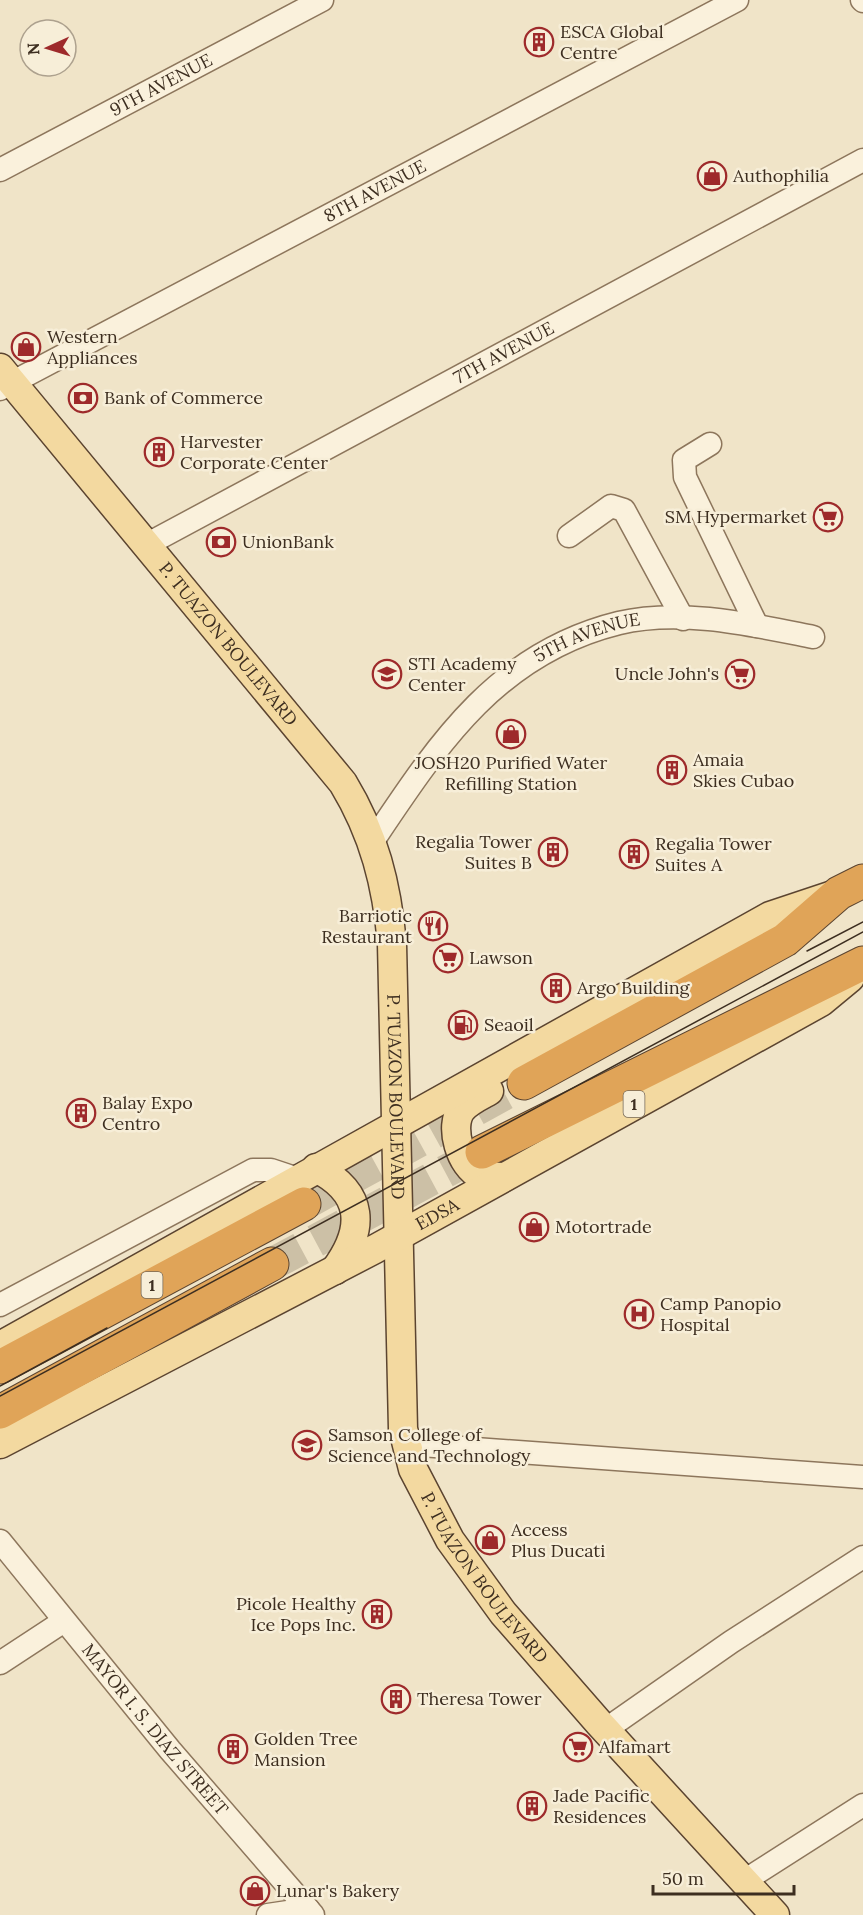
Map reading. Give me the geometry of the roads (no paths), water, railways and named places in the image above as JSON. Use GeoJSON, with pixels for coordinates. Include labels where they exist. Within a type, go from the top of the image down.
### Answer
{"type":"FeatureCollection","features":[{"type":"Feature","properties":{"kind":"highway","name":"1"},"geometry":{"type":"LineString","coordinates":[[518,1072],[785,940],[851,887]]}},
{"type":"Feature","properties":{"kind":"highway","name":"EDSA"},"geometry":{"type":"LineString","coordinates":[[482,1152],[863,965]]}},
{"type":"Feature","properties":{"kind":"highway","name":"1"},"geometry":{"type":"LineString","coordinates":[[0,1367],[306,1184]]}},
{"type":"Feature","properties":{"kind":"highway","name":"1"},"geometry":{"type":"LineString","coordinates":[[0,1412],[272,1264]]}},
{"type":"Feature","properties":{"kind":"main road","name":"P. TUAZON BOULEVARD"},"geometry":{"type":"LineString","coordinates":[[3,384],[37,410],[343,783],[373,841],[382,871],[390,915],[397,1076],[403,1429],[413,1469],[450,1540],[504,1613],[605,1730],[775,1915]]}},
{"type":"Feature","properties":{"kind":"main road","name":"EDSA"},"geometry":{"type":"LineString","coordinates":[[0,1444],[400,1236],[821,1002],[863,965]]}},
{"type":"Feature","properties":{"kind":"main road"},"geometry":{"type":"LineString","coordinates":[[504,1177],[480,1174],[468,1165],[461,1152],[457,1122],[462,1108],[518,1072]]}},
{"type":"Feature","properties":{"kind":"main road","name":"1"},"geometry":{"type":"LineString","coordinates":[[0,1346],[306,1184],[398,1123],[445,1098],[518,1072]]}},
{"type":"Feature","properties":{"kind":"main road"},"geometry":{"type":"LineString","coordinates":[[397,1076],[417,1089],[445,1098]]}},
{"type":"Feature","properties":{"kind":"main road"},"geometry":{"type":"LineString","coordinates":[[306,1184],[336,1180],[346,1190],[356,1216],[352,1243],[335,1270]]}},
{"type":"Feature","properties":{"kind":"street","name":"9TH AVENUE"},"geometry":{"type":"LineString","coordinates":[[0,170],[322,0]]}},
{"type":"Feature","properties":{"kind":"street","name":"8TH AVENUE"},"geometry":{"type":"LineString","coordinates":[[3,384],[737,0]]}},
{"type":"Feature","properties":{"kind":"street","name":"7TH AVENUE"},"geometry":{"type":"LineString","coordinates":[[146,545],[863,160]]}},
{"type":"Feature","properties":{"kind":"street"},"geometry":{"type":"LineString","coordinates":[[710,444],[684,460],[685,477],[757,626]]}},
{"type":"Feature","properties":{"kind":"street"},"geometry":{"type":"LineString","coordinates":[[568,536],[611,506],[624,510],[683,619]]}},
{"type":"Feature","properties":{"kind":"street","name":"5TH AVENUE"},"geometry":{"type":"LineString","coordinates":[[373,841],[428,759],[473,706],[500,682],[546,652],[583,635],[620,623],[683,619],[757,626],[813,637]]}},
{"type":"Feature","properties":{"kind":"street"},"geometry":{"type":"LineString","coordinates":[[0,1305],[253,1170],[271,1170],[306,1184]]}},
{"type":"Feature","properties":{"kind":"street"},"geometry":{"type":"LineString","coordinates":[[407,1444],[863,1477]]}},
{"type":"Feature","properties":{"kind":"street","name":"MAYOR I. S. DIAZ STREET"},"geometry":{"type":"LineString","coordinates":[[0,1541],[174,1755],[311,1912]]}},
{"type":"Feature","properties":{"kind":"street"},"geometry":{"type":"LineString","coordinates":[[605,1730],[731,1642],[863,1557]]}},
{"type":"Feature","properties":{"kind":"street"},"geometry":{"type":"LineString","coordinates":[[0,1663],[64,1621]]}},
{"type":"Feature","properties":{"kind":"street"},"geometry":{"type":"LineString","coordinates":[[744,1881],[863,1805]]}},
{"type":"Feature","properties":{"kind":"street"},"geometry":{"type":"LineString","coordinates":[[268,1915],[311,1912]]}},
{"type":"Feature","properties":{"kind":"tunnel"},"geometry":{"type":"LineString","coordinates":[[304,1204],[524,1083]]}},
{"type":"Feature","properties":{"kind":"tunnel"},"geometry":{"type":"LineString","coordinates":[[272,1264],[482,1152]]}},
{"type":"Feature","properties":{"kind":"tram line"},"geometry":{"type":"LineString","coordinates":[[807,951],[863,922]]}},
{"type":"Feature","properties":{"kind":"tram line"},"geometry":{"type":"LineString","coordinates":[[0,1396],[863,932]]}},
{"type":"Feature","properties":{"kind":"tram line"},"geometry":{"type":"LineString","coordinates":[[0,1386],[107,1328]]}},
{"type":"Feature","properties":{"kind":"place","name":"ESCA Global Centre"},"geometry":{"type":"Point","coordinates":[539,42]}},
{"type":"Feature","properties":{"kind":"place","name":"Authophilia"},"geometry":{"type":"Point","coordinates":[712,176]}},
{"type":"Feature","properties":{"kind":"place","name":"Western Appliances"},"geometry":{"type":"Point","coordinates":[26,347]}},
{"type":"Feature","properties":{"kind":"place","name":"Bank of Commerce"},"geometry":{"type":"Point","coordinates":[83,398]}},
{"type":"Feature","properties":{"kind":"place","name":"Harvester Corporate Center"},"geometry":{"type":"Point","coordinates":[159,452]}},
{"type":"Feature","properties":{"kind":"place","name":"SM Hypermarket"},"geometry":{"type":"Point","coordinates":[828,517]}},
{"type":"Feature","properties":{"kind":"place","name":"UnionBank"},"geometry":{"type":"Point","coordinates":[221,542]}},
{"type":"Feature","properties":{"kind":"place","name":"STI Academy Center"},"geometry":{"type":"Point","coordinates":[387,674]}},
{"type":"Feature","properties":{"kind":"place","name":"Uncle John's"},"geometry":{"type":"Point","coordinates":[740,674]}},
{"type":"Feature","properties":{"kind":"place","name":"JOSH20 Purified Water Refilling Station"},"geometry":{"type":"Point","coordinates":[511,734]}},
{"type":"Feature","properties":{"kind":"place","name":"Amaia Skies Cubao"},"geometry":{"type":"Point","coordinates":[672,770]}},
{"type":"Feature","properties":{"kind":"place","name":"Regalia Tower Suites B"},"geometry":{"type":"Point","coordinates":[553,852]}},
{"type":"Feature","properties":{"kind":"place","name":"Regalia Tower Suites A"},"geometry":{"type":"Point","coordinates":[634,854]}},
{"type":"Feature","properties":{"kind":"place","name":"Barriotic Restaurant"},"geometry":{"type":"Point","coordinates":[433,926]}},
{"type":"Feature","properties":{"kind":"place","name":"Lawson"},"geometry":{"type":"Point","coordinates":[448,958]}},
{"type":"Feature","properties":{"kind":"place","name":"Argo Building"},"geometry":{"type":"Point","coordinates":[556,988]}},
{"type":"Feature","properties":{"kind":"place","name":"Seaoil"},"geometry":{"type":"Point","coordinates":[463,1025]}},
{"type":"Feature","properties":{"kind":"place","name":"Balay Expo Centro"},"geometry":{"type":"Point","coordinates":[81,1113]}},
{"type":"Feature","properties":{"kind":"place","name":"Motortrade"},"geometry":{"type":"Point","coordinates":[534,1227]}},
{"type":"Feature","properties":{"kind":"place","name":"Camp Panopio Hospital"},"geometry":{"type":"Point","coordinates":[639,1314]}},
{"type":"Feature","properties":{"kind":"place","name":"Samson College of Science and Technology"},"geometry":{"type":"Point","coordinates":[307,1445]}},
{"type":"Feature","properties":{"kind":"place","name":"Access Plus Ducati"},"geometry":{"type":"Point","coordinates":[490,1540]}},
{"type":"Feature","properties":{"kind":"place","name":"Picole Healthy Ice Pops Inc."},"geometry":{"type":"Point","coordinates":[377,1614]}},
{"type":"Feature","properties":{"kind":"place","name":"Theresa Tower"},"geometry":{"type":"Point","coordinates":[396,1699]}},
{"type":"Feature","properties":{"kind":"place","name":"Alfamart"},"geometry":{"type":"Point","coordinates":[578,1747]}},
{"type":"Feature","properties":{"kind":"place","name":"Golden Tree Mansion"},"geometry":{"type":"Point","coordinates":[233,1749]}},
{"type":"Feature","properties":{"kind":"place","name":"Jade Pacific Residences"},"geometry":{"type":"Point","coordinates":[532,1806]}},
{"type":"Feature","properties":{"kind":"place","name":"Lunar's Bakery"},"geometry":{"type":"Point","coordinates":[255,1891]}}]}
